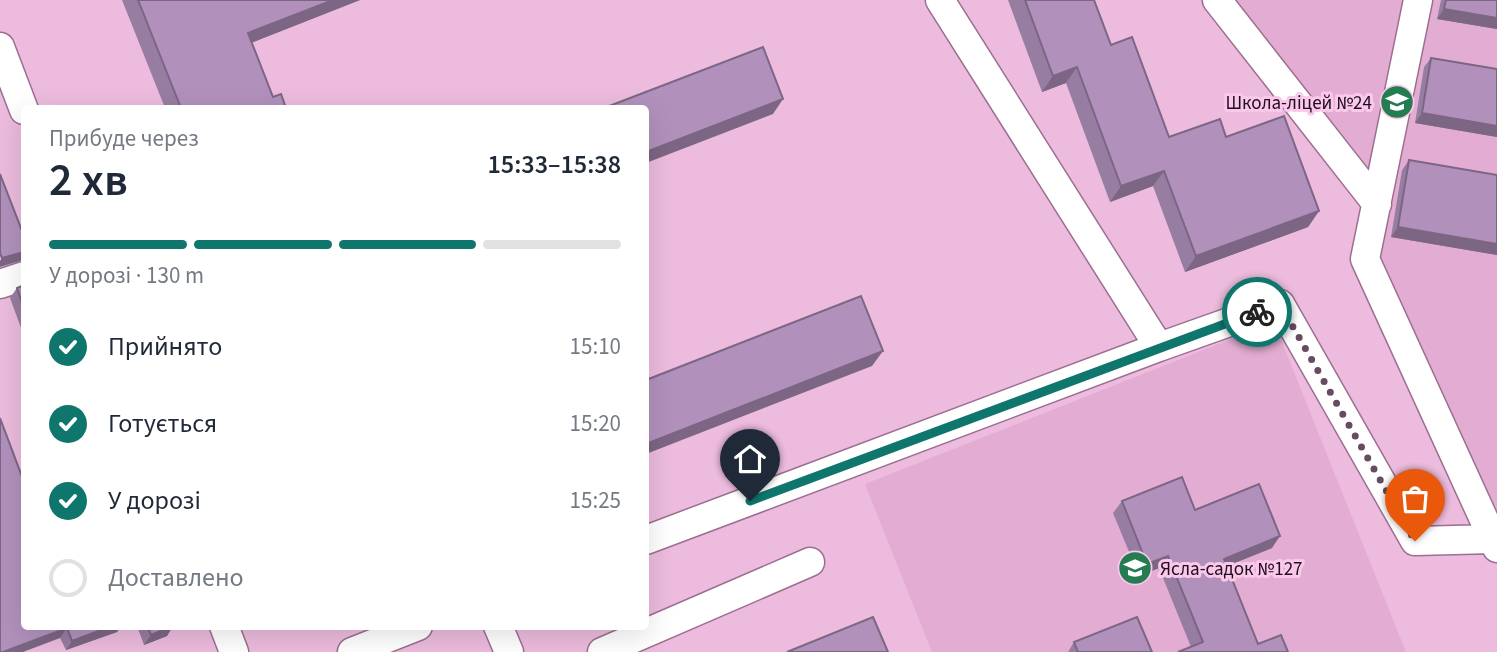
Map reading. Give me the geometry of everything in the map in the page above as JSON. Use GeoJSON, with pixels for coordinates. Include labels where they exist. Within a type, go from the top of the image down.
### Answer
{"type":"FeatureCollection","features":[{"type":"Feature","properties":{"kind":"street"},"geometry":{"type":"LineString","coordinates":[[940,0],[1159,347]]}},
{"type":"Feature","properties":{"kind":"street"},"geometry":{"type":"LineString","coordinates":[[1217,0],[1377,204]]}},
{"type":"Feature","properties":{"kind":"street"},"geometry":{"type":"LineString","coordinates":[[649,539],[1280,304],[1415,541],[1495,544],[1365,259],[1418,0]]}},
{"type":"Feature","properties":{"kind":"street"},"geometry":{"type":"LineString","coordinates":[[0,47],[14,98]]}},
{"type":"Feature","properties":{"kind":"street"},"geometry":{"type":"LineString","coordinates":[[0,284],[21,277]]}},
{"type":"Feature","properties":{"kind":"street"},"geometry":{"type":"LineString","coordinates":[[602,652],[810,562]]}},
{"type":"Feature","properties":{"kind":"street"},"geometry":{"type":"LineString","coordinates":[[226,630],[234,652]]}},
{"type":"Feature","properties":{"kind":"street"},"geometry":{"type":"LineString","coordinates":[[352,652],[408,630]]}},
{"type":"Feature","properties":{"kind":"street"},"geometry":{"type":"LineString","coordinates":[[500,630],[509,652]]}},
{"type":"Feature","properties":{"kind":"shaded area","name":"Школа-ліцей №24"},"geometry":{"type":"Polygon","coordinates":[[[1217,0],[1497,0],[1497,548],[1365,259],[1376,204],[1217,0]]]}},
{"type":"Feature","properties":{"kind":"shaded area","name":"Ясла-садок №127"},"geometry":{"type":"Polygon","coordinates":[[[1274,322],[1406,652],[932,652],[865,484],[1274,322]]]}},
{"type":"Feature","properties":{"kind":"building"},"geometry":{"type":"Polygon","coordinates":[[[138,0],[333,0],[248,33],[273,97],[281,94],[285,105],[180,105],[138,0]]]}},
{"type":"Feature","properties":{"kind":"building"},"geometry":{"type":"Polygon","coordinates":[[[1025,0],[1094,0],[1111,45],[1132,37],[1169,137],[1220,119],[1226,137],[1284,116],[1319,211],[1196,256],[1164,171],[1121,186],[1077,67],[1053,76],[1025,0]]]}},
{"type":"Feature","properties":{"kind":"building"},"geometry":{"type":"Polygon","coordinates":[[[1446,0],[1497,0],[1497,18],[1444,9],[1446,0]]]}},
{"type":"Feature","properties":{"kind":"building"},"geometry":{"type":"Polygon","coordinates":[[[763,47],[783,99],[649,151],[649,105],[612,105],[763,47]]]}},
{"type":"Feature","properties":{"kind":"building"},"geometry":{"type":"Polygon","coordinates":[[[1431,58],[1497,69],[1497,126],[1422,113],[1431,58]]]}},
{"type":"Feature","properties":{"kind":"building"},"geometry":{"type":"Polygon","coordinates":[[[1409,160],[1497,175],[1497,244],[1398,227],[1409,160]]]}},
{"type":"Feature","properties":{"kind":"building"},"geometry":{"type":"Polygon","coordinates":[[[0,174],[21,228],[21,253],[2,258],[0,174]]]}},
{"type":"Feature","properties":{"kind":"building"},"geometry":{"type":"Polygon","coordinates":[[[861,296],[883,351],[649,443],[649,379],[861,296]]]}},
{"type":"Feature","properties":{"kind":"building"},"geometry":{"type":"Polygon","coordinates":[[[0,418],[21,474],[21,630],[62,630],[0,652],[0,418]]]}},
{"type":"Feature","properties":{"kind":"building"},"geometry":{"type":"Polygon","coordinates":[[[1182,477],[1195,510],[1259,484],[1280,536],[1224,559],[1258,644],[1281,635],[1288,652],[1178,652],[1203,642],[1168,556],[1147,564],[1122,501],[1182,477]]]}},
{"type":"Feature","properties":{"kind":"building"},"geometry":{"type":"Polygon","coordinates":[[[873,617],[888,652],[787,652],[873,617]]]}},
{"type":"Feature","properties":{"kind":"building"},"geometry":{"type":"Polygon","coordinates":[[[1137,617],[1152,652],[1078,652],[1074,642],[1137,617]]]}},
{"type":"Feature","properties":{"kind":"building"},"geometry":{"type":"Polygon","coordinates":[[[68,630],[101,630],[72,641],[68,630]]]}},
{"type":"Feature","properties":{"kind":"building"},"geometry":{"type":"Polygon","coordinates":[[[149,630],[163,630],[151,635],[149,630]]]}},
{"type":"Feature","properties":{"kind":"way so far"},"geometry":{"type":"LineString","coordinates":[[1257,312],[1280,304],[1415,541]]}},
{"type":"Feature","properties":{"kind":"place","name":"Школа-ліцей №24"},"geometry":{"type":"Point","coordinates":[1397,102]}},
{"type":"Feature","properties":{"kind":"place","name":"Ясла-садок №127"},"geometry":{"type":"Point","coordinates":[1135,568]}},
{"type":"Feature","properties":{"kind":"route"},"geometry":{"type":"LineString","coordinates":[[750,501],[1257,312]]}}]}
